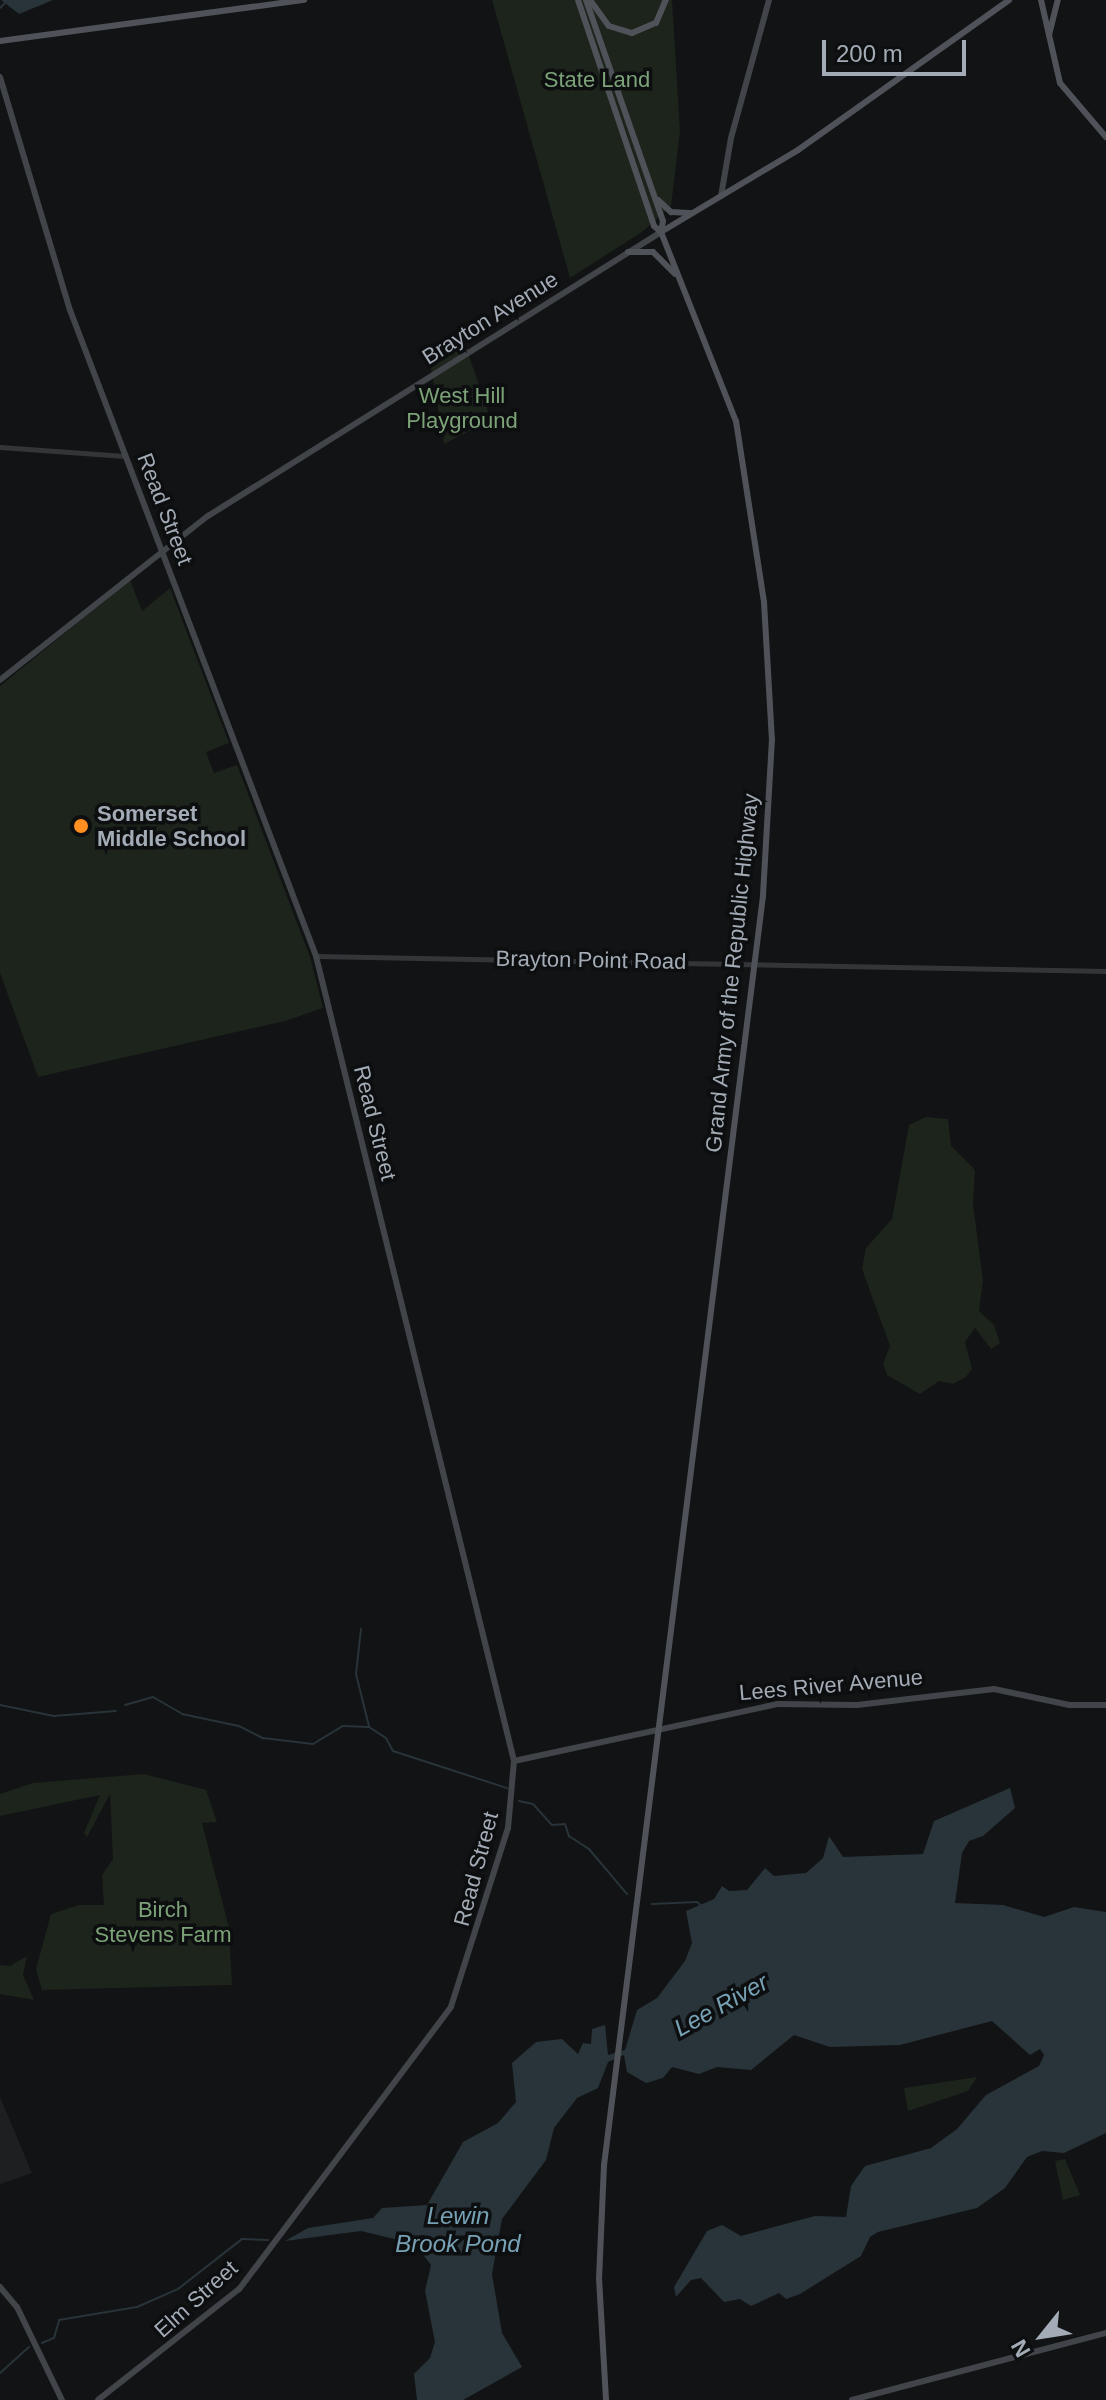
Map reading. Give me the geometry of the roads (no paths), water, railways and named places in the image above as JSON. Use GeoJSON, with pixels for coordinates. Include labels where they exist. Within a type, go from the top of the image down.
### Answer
{"type":"FeatureCollection","features":[{"type":"Feature","properties":{"kind":"main road"},"geometry":{"type":"LineString","coordinates":[[0,41],[304,0]]}},
{"type":"Feature","properties":{"kind":"main road"},"geometry":{"type":"LineString","coordinates":[[578,0],[654,226],[661,232]]}},
{"type":"Feature","properties":{"kind":"main road"},"geometry":{"type":"LineString","coordinates":[[588,0],[652,189],[661,232]]}},
{"type":"Feature","properties":{"kind":"main road"},"geometry":{"type":"LineString","coordinates":[[588,0],[609,26],[632,33],[656,23],[666,0]]}},
{"type":"Feature","properties":{"kind":"main road"},"geometry":{"type":"LineString","coordinates":[[721,196],[731,138],[769,0]]}},
{"type":"Feature","properties":{"kind":"main road","name":"Brayton Avenue"},"geometry":{"type":"LineString","coordinates":[[0,680],[162,549],[628,252],[798,150],[1009,0]]}},
{"type":"Feature","properties":{"kind":"main road"},"geometry":{"type":"LineString","coordinates":[[1041,0],[1049,47],[1063,89],[1106,137]]}},
{"type":"Feature","properties":{"kind":"main road"},"geometry":{"type":"LineString","coordinates":[[1049,47],[1058,0]]}},
{"type":"Feature","properties":{"kind":"main road","name":"Read Street"},"geometry":{"type":"LineString","coordinates":[[0,77],[67,300],[316,956],[514,1761],[508,1828],[457,1994],[328,2168]]}},
{"type":"Feature","properties":{"kind":"main road"},"geometry":{"type":"LineString","coordinates":[[652,189],[669,210],[694,212]]}},
{"type":"Feature","properties":{"kind":"main road","name":"Grand Army of the Republic Highway"},"geometry":{"type":"LineString","coordinates":[[658,1731],[754,963],[771,802],[767,630],[738,430],[661,232]]}},
{"type":"Feature","properties":{"kind":"main road"},"geometry":{"type":"LineString","coordinates":[[628,252],[656,254],[680,281]]}},
{"type":"Feature","properties":{"kind":"main road","name":"Lees River Avenue"},"geometry":{"type":"LineString","coordinates":[[514,1761],[658,1731],[752,1707],[857,1705],[984,1689],[1073,1705],[1106,1705]]}},
{"type":"Feature","properties":{"kind":"main road"},"geometry":{"type":"LineString","coordinates":[[606,2400],[600,2243],[618,2055],[658,1731]]}},
{"type":"Feature","properties":{"kind":"main road","name":"Elm Street"},"geometry":{"type":"LineString","coordinates":[[98,2400],[239,2289],[328,2168]]}},
{"type":"Feature","properties":{"kind":"main road"},"geometry":{"type":"LineString","coordinates":[[0,2287],[17,2307],[62,2400]]}},
{"type":"Feature","properties":{"kind":"main road"},"geometry":{"type":"LineString","coordinates":[[852,2400],[1106,2333]]}},
{"type":"Feature","properties":{"kind":"street"},"geometry":{"type":"LineString","coordinates":[[0,447],[125,456]]}},
{"type":"Feature","properties":{"kind":"street","name":"Brayton Point Road"},"geometry":{"type":"LineString","coordinates":[[316,956],[1106,971]]}},
{"type":"Feature","properties":{"kind":"water"},"geometry":{"type":"Polygon","coordinates":[[[1,0],[53,0],[19,14],[1,0]]]}},
{"type":"Feature","properties":{"kind":"water"},"geometry":{"type":"Polygon","coordinates":[[[1010,1788],[1015,1808],[983,1836],[969,1841],[962,1853],[955,1903],[1003,1905],[1044,1917],[1074,1907],[1106,1912],[1106,2133],[1064,2153],[1042,2151],[1027,2157],[1005,2188],[977,2208],[878,2232],[870,2237],[861,2256],[800,2294],[786,2299],[779,2293],[751,2306],[740,2299],[724,2302],[701,2278],[691,2280],[676,2297],[674,2287],[707,2231],[722,2225],[741,2236],[815,2216],[846,2217],[851,2186],[865,2166],[931,2148],[957,2129],[986,2095],[1039,2066],[1044,2055],[1040,2049],[1030,2055],[992,2021],[900,2045],[830,2047],[794,2035],[751,2070],[717,2067],[699,2074],[672,2067],[663,2078],[646,2083],[627,2072],[624,2055],[608,2062],[598,2088],[577,2098],[554,2128],[546,2160],[502,2219],[492,2274],[502,2333],[522,2367],[463,2400],[417,2400],[414,2374],[430,2358],[435,2342],[425,2291],[431,2265],[415,2244],[361,2231],[285,2241],[308,2228],[373,2218],[382,2208],[427,2205],[463,2142],[498,2123],[516,2102],[512,2063],[536,2042],[562,2039],[578,2054],[583,2043],[591,2044],[592,2029],[605,2025],[608,2055],[625,2050],[637,2010],[657,1998],[685,1961],[692,1943],[686,1911],[714,1899],[722,1886],[729,1891],[747,1890],[765,1868],[774,1876],[806,1873],[823,1858],[829,1836],[843,1857],[923,1854],[934,1821],[1010,1788]]]}},
{"type":"Feature","properties":{"kind":"waterway"},"geometry":{"type":"LineString","coordinates":[[0,8],[8,0]]}},
{"type":"Feature","properties":{"kind":"waterway"},"geometry":{"type":"LineString","coordinates":[[361,1629],[356,1674],[369,1726]]}},
{"type":"Feature","properties":{"kind":"waterway"},"geometry":{"type":"LineString","coordinates":[[125,1705],[153,1697],[182,1714],[239,1726],[263,1738],[313,1744],[343,1726],[369,1727],[386,1738],[393,1751],[507,1788]]}},
{"type":"Feature","properties":{"kind":"waterway"},"geometry":{"type":"LineString","coordinates":[[0,1705],[54,1716],[116,1711]]}},
{"type":"Feature","properties":{"kind":"waterway"},"geometry":{"type":"LineString","coordinates":[[519,1801],[533,1804],[552,1825],[565,1824],[569,1836],[589,1849],[627,1894]]}},
{"type":"Feature","properties":{"kind":"waterway"},"geometry":{"type":"LineString","coordinates":[[652,1904],[697,1902],[704,1908]]}},
{"type":"Feature","properties":{"kind":"waterway"},"geometry":{"type":"LineString","coordinates":[[42,2343],[54,2338],[59,2320],[137,2307],[178,2289],[242,2239],[268,2240]]}},
{"type":"Feature","properties":{"kind":"waterway"},"geometry":{"type":"LineString","coordinates":[[0,2373],[29,2347]]}},
{"type":"Feature","properties":{"kind":"place","name":"Somerset Middle School"},"geometry":{"type":"Point","coordinates":[81,826]}},
{"type":"Feature","properties":{"kind":"park label","name":"State Land"},"geometry":{"type":"Point","coordinates":[597,80]}},
{"type":"Feature","properties":{"kind":"park label","name":"West Hill Playground"},"geometry":{"type":"Point","coordinates":[462,408]}},
{"type":"Feature","properties":{"kind":"park label","name":"Birch Stevens Farm"},"geometry":{"type":"Point","coordinates":[163,1922]}},
{"type":"Feature","properties":{"kind":"water label","name":"Lee River"},"geometry":{"type":"Point","coordinates":[721,2005]}},
{"type":"Feature","properties":{"kind":"water label","name":"Lewin Brook Pond"},"geometry":{"type":"Point","coordinates":[458,2230]}}]}
